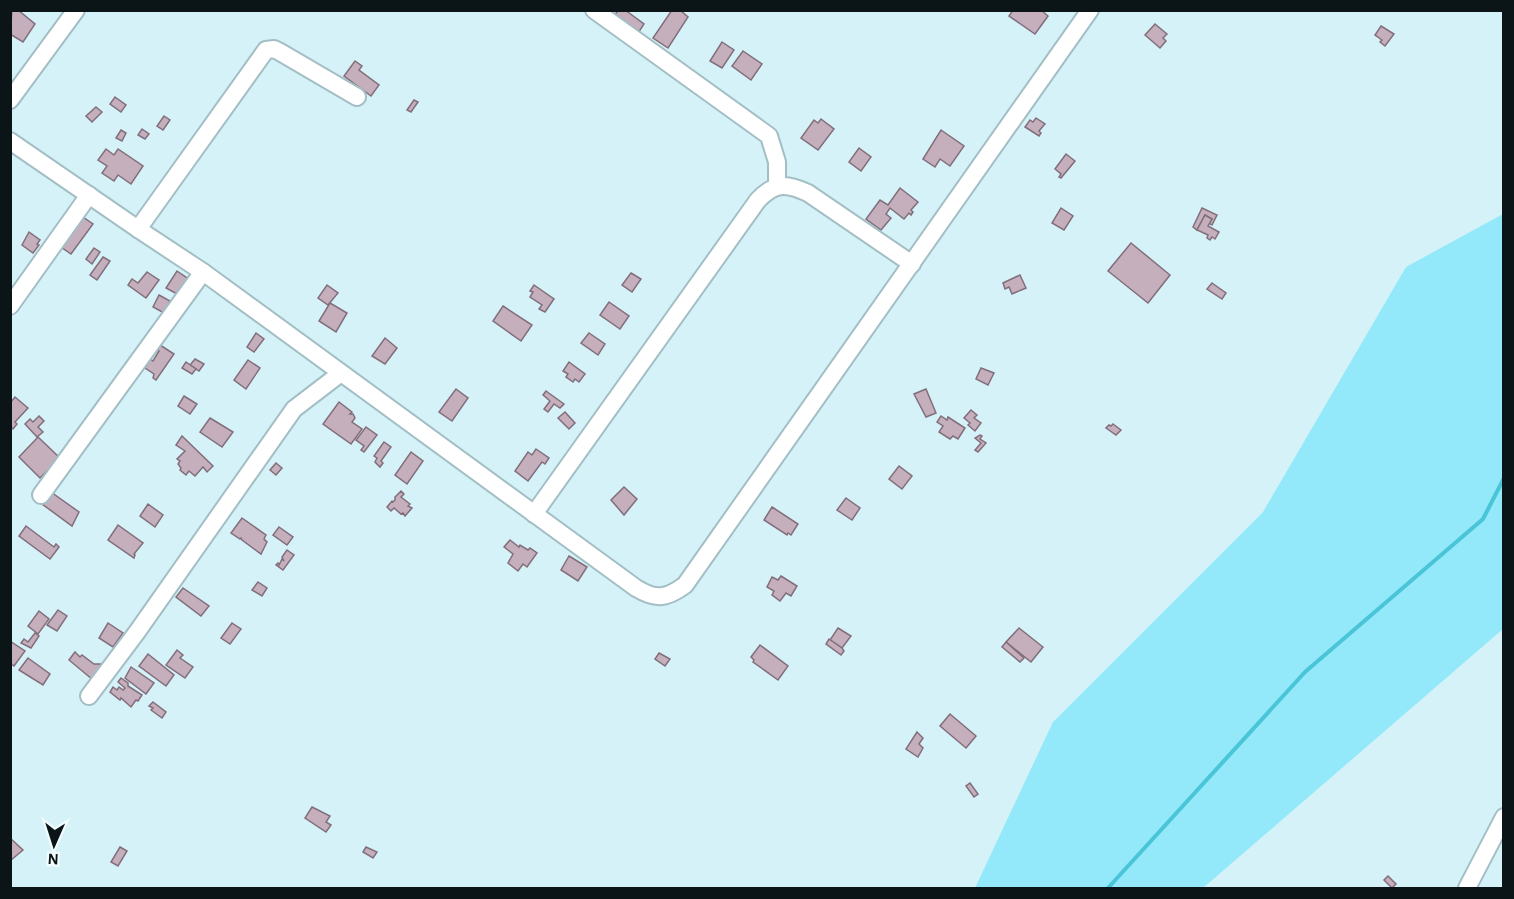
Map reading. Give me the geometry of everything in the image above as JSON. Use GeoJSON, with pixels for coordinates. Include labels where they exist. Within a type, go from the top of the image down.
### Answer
{"type":"FeatureCollection","features":[{"type":"Feature","properties":{"kind":"street"},"geometry":{"type":"LineString","coordinates":[[10,100],[76,10]]}},
{"type":"Feature","properties":{"kind":"street"},"geometry":{"type":"LineString","coordinates":[[594,10],[769,136],[777,162],[777,186]]}},
{"type":"Feature","properties":{"kind":"street"},"geometry":{"type":"LineString","coordinates":[[10,141],[203,272],[645,594],[654,597],[674,593],[686,585],[1087,11]]}},
{"type":"Feature","properties":{"kind":"street"},"geometry":{"type":"LineString","coordinates":[[138,229],[266,50],[274,49],[280,52],[357,97]]}},
{"type":"Feature","properties":{"kind":"street"},"geometry":{"type":"LineString","coordinates":[[534,514],[767,190],[777,186],[793,186],[808,193],[912,264]]}},
{"type":"Feature","properties":{"kind":"street"},"geometry":{"type":"LineString","coordinates":[[10,306],[89,195]]}},
{"type":"Feature","properties":{"kind":"street"},"geometry":{"type":"LineString","coordinates":[[41,495],[203,272]]}},
{"type":"Feature","properties":{"kind":"street"},"geometry":{"type":"LineString","coordinates":[[89,696],[137,632],[294,409],[341,373]]}},
{"type":"Feature","properties":{"kind":"street"},"geometry":{"type":"LineString","coordinates":[[1467,888],[1503,817]]}},
{"type":"Feature","properties":{"kind":"shaded area"},"geometry":{"type":"Polygon","coordinates":[[[1503,214],[1503,629],[1203,888],[975,888],[1053,722],[1263,512],[1406,267],[1503,214]]]}},
{"type":"Feature","properties":{"kind":"building"},"geometry":{"type":"Polygon","coordinates":[[[12,10],[18,10],[35,24],[23,42],[10,34],[12,10]]]}},
{"type":"Feature","properties":{"kind":"building"},"geometry":{"type":"Polygon","coordinates":[[[618,10],[625,10],[644,24],[633,41],[609,24],[618,10]]]}},
{"type":"Feature","properties":{"kind":"building"},"geometry":{"type":"Polygon","coordinates":[[[672,10],[680,10],[688,17],[668,48],[653,38],[672,10]]]}},
{"type":"Feature","properties":{"kind":"building"},"geometry":{"type":"Polygon","coordinates":[[[1013,10],[1041,10],[1048,16],[1035,34],[1009,16],[1013,10]]]}},
{"type":"Feature","properties":{"kind":"building"},"geometry":{"type":"Polygon","coordinates":[[[1155,24],[1167,34],[1163,38],[1166,41],[1160,48],[1145,35],[1155,24]]]}},
{"type":"Feature","properties":{"kind":"building"},"geometry":{"type":"Polygon","coordinates":[[[1381,26],[1394,34],[1385,46],[1380,42],[1382,40],[1375,35],[1381,26]]]}},
{"type":"Feature","properties":{"kind":"building"},"geometry":{"type":"Polygon","coordinates":[[[722,42],[734,50],[722,68],[710,61],[722,42]]]}},
{"type":"Feature","properties":{"kind":"building"},"geometry":{"type":"Polygon","coordinates":[[[743,51],[762,64],[751,80],[732,66],[743,51]]]}},
{"type":"Feature","properties":{"kind":"building"},"geometry":{"type":"Polygon","coordinates":[[[355,61],[362,66],[359,70],[379,85],[371,96],[344,76],[355,61]]]}},
{"type":"Feature","properties":{"kind":"building"},"geometry":{"type":"Polygon","coordinates":[[[115,97],[126,105],[121,112],[110,104],[115,97]]]}},
{"type":"Feature","properties":{"kind":"building"},"geometry":{"type":"Polygon","coordinates":[[[414,100],[418,102],[411,112],[407,110],[414,100]]]}},
{"type":"Feature","properties":{"kind":"building"},"geometry":{"type":"Polygon","coordinates":[[[96,107],[102,112],[92,122],[86,116],[96,107]]]}},
{"type":"Feature","properties":{"kind":"building"},"geometry":{"type":"Polygon","coordinates":[[[164,116],[170,120],[163,130],[157,126],[164,116]]]}},
{"type":"Feature","properties":{"kind":"building"},"geometry":{"type":"Polygon","coordinates":[[[1036,118],[1045,124],[1039,131],[1041,133],[1039,136],[1025,127],[1030,120],[1033,122],[1036,118]]]}},
{"type":"Feature","properties":{"kind":"building"},"geometry":{"type":"Polygon","coordinates":[[[821,119],[834,129],[818,150],[801,138],[814,120],[818,123],[821,119]]]}},
{"type":"Feature","properties":{"kind":"building"},"geometry":{"type":"Polygon","coordinates":[[[142,129],[149,134],[145,139],[138,135],[142,129]]]}},
{"type":"Feature","properties":{"kind":"building"},"geometry":{"type":"Polygon","coordinates":[[[121,130],[126,133],[122,141],[116,138],[121,130]]]}},
{"type":"Feature","properties":{"kind":"building"},"geometry":{"type":"Polygon","coordinates":[[[941,130],[964,146],[950,166],[940,159],[935,167],[923,159],[941,130]]]}},
{"type":"Feature","properties":{"kind":"building"},"geometry":{"type":"Polygon","coordinates":[[[859,148],[871,157],[861,171],[849,162],[859,148]]]}},
{"type":"Feature","properties":{"kind":"building"},"geometry":{"type":"Polygon","coordinates":[[[106,149],[114,155],[118,149],[143,166],[131,184],[118,175],[114,181],[102,173],[107,166],[98,160],[106,149]]]}},
{"type":"Feature","properties":{"kind":"building"},"geometry":{"type":"Polygon","coordinates":[[[1066,154],[1075,161],[1061,178],[1059,177],[1061,174],[1055,169],[1066,154]]]}},
{"type":"Feature","properties":{"kind":"building"},"geometry":{"type":"Polygon","coordinates":[[[900,188],[918,202],[911,210],[913,212],[911,215],[909,213],[904,219],[890,208],[886,214],[891,218],[881,230],[866,219],[880,200],[888,205],[900,188]]]}},
{"type":"Feature","properties":{"kind":"building"},"geometry":{"type":"Polygon","coordinates":[[[1061,208],[1073,216],[1064,230],[1052,223],[1061,208]]]}},
{"type":"Feature","properties":{"kind":"building"},"geometry":{"type":"Polygon","coordinates":[[[1202,208],[1217,215],[1212,225],[1209,223],[1212,219],[1205,215],[1197,230],[1193,227],[1202,208]]]}},
{"type":"Feature","properties":{"kind":"building"},"geometry":{"type":"Polygon","coordinates":[[[80,215],[93,224],[71,254],[58,245],[80,215]]]}},
{"type":"Feature","properties":{"kind":"building"},"geometry":{"type":"Polygon","coordinates":[[[1205,215],[1212,219],[1208,226],[1219,232],[1215,239],[1212,237],[1210,240],[1207,238],[1208,235],[1197,230],[1205,215]]]}},
{"type":"Feature","properties":{"kind":"building"},"geometry":{"type":"Polygon","coordinates":[[[29,232],[40,240],[33,253],[22,245],[29,232]]]}},
{"type":"Feature","properties":{"kind":"building"},"geometry":{"type":"Polygon","coordinates":[[[1131,243],[1170,275],[1148,303],[1108,271],[1131,243]]]}},
{"type":"Feature","properties":{"kind":"building"},"geometry":{"type":"Polygon","coordinates":[[[94,248],[100,252],[92,264],[86,259],[94,248]]]}},
{"type":"Feature","properties":{"kind":"building"},"geometry":{"type":"Polygon","coordinates":[[[103,257],[110,261],[97,280],[90,275],[103,257]]]}},
{"type":"Feature","properties":{"kind":"building"},"geometry":{"type":"Polygon","coordinates":[[[177,271],[190,280],[182,289],[180,288],[177,294],[166,288],[177,271]]]}},
{"type":"Feature","properties":{"kind":"building"},"geometry":{"type":"Polygon","coordinates":[[[147,272],[159,280],[146,298],[128,285],[132,279],[138,283],[147,272]]]}},
{"type":"Feature","properties":{"kind":"building"},"geometry":{"type":"Polygon","coordinates":[[[631,273],[641,279],[632,292],[622,285],[631,273]]]}},
{"type":"Feature","properties":{"kind":"building"},"geometry":{"type":"Polygon","coordinates":[[[1020,275],[1026,288],[1012,294],[1009,287],[1005,289],[1003,283],[1020,275]]]}},
{"type":"Feature","properties":{"kind":"building"},"geometry":{"type":"Polygon","coordinates":[[[1212,283],[1226,293],[1222,299],[1207,289],[1212,283]]]}},
{"type":"Feature","properties":{"kind":"building"},"geometry":{"type":"Polygon","coordinates":[[[327,285],[338,293],[328,305],[318,298],[327,285]]]}},
{"type":"Feature","properties":{"kind":"building"},"geometry":{"type":"Polygon","coordinates":[[[534,285],[554,299],[545,312],[539,309],[542,305],[530,297],[533,292],[530,291],[534,285]]]}},
{"type":"Feature","properties":{"kind":"building"},"geometry":{"type":"Polygon","coordinates":[[[159,295],[170,301],[164,313],[153,307],[159,295]]]}},
{"type":"Feature","properties":{"kind":"building"},"geometry":{"type":"Polygon","coordinates":[[[609,302],[629,316],[620,329],[600,315],[609,302]]]}},
{"type":"Feature","properties":{"kind":"building"},"geometry":{"type":"Polygon","coordinates":[[[330,303],[347,313],[336,332],[319,321],[330,303]]]}},
{"type":"Feature","properties":{"kind":"building"},"geometry":{"type":"Polygon","coordinates":[[[503,306],[532,325],[521,341],[493,321],[503,306]]]}},
{"type":"Feature","properties":{"kind":"building"},"geometry":{"type":"Polygon","coordinates":[[[256,333],[264,339],[254,352],[247,347],[256,333]]]}},
{"type":"Feature","properties":{"kind":"building"},"geometry":{"type":"Polygon","coordinates":[[[589,333],[605,344],[598,355],[581,343],[589,333]]]}},
{"type":"Feature","properties":{"kind":"building"},"geometry":{"type":"Polygon","coordinates":[[[385,338],[397,348],[385,364],[372,356],[385,338]]]}},
{"type":"Feature","properties":{"kind":"building"},"geometry":{"type":"Polygon","coordinates":[[[160,345],[174,354],[156,380],[153,378],[154,374],[145,368],[150,359],[153,361],[160,345]]]}},
{"type":"Feature","properties":{"kind":"building"},"geometry":{"type":"Polygon","coordinates":[[[195,359],[204,364],[199,371],[190,365],[195,359]]]}},
{"type":"Feature","properties":{"kind":"building"},"geometry":{"type":"Polygon","coordinates":[[[248,360],[260,368],[246,389],[234,380],[248,360]]]}},
{"type":"Feature","properties":{"kind":"building"},"geometry":{"type":"Polygon","coordinates":[[[186,362],[196,369],[192,374],[182,368],[186,362]]]}},
{"type":"Feature","properties":{"kind":"building"},"geometry":{"type":"Polygon","coordinates":[[[569,362],[585,374],[579,382],[575,379],[573,382],[566,377],[568,374],[563,371],[569,362]]]}},
{"type":"Feature","properties":{"kind":"building"},"geometry":{"type":"Polygon","coordinates":[[[981,368],[994,373],[988,385],[976,379],[981,368]]]}},
{"type":"Feature","properties":{"kind":"building"},"geometry":{"type":"Polygon","coordinates":[[[456,389],[468,398],[452,421],[439,412],[456,389]]]}},
{"type":"Feature","properties":{"kind":"building"},"geometry":{"type":"Polygon","coordinates":[[[926,389],[936,413],[926,417],[914,394],[926,389]]]}},
{"type":"Feature","properties":{"kind":"building"},"geometry":{"type":"Polygon","coordinates":[[[546,391],[564,404],[560,408],[554,404],[548,412],[544,409],[550,401],[543,395],[546,391]]]}},
{"type":"Feature","properties":{"kind":"building"},"geometry":{"type":"Polygon","coordinates":[[[184,396],[197,404],[190,414],[178,406],[184,396]]]}},
{"type":"Feature","properties":{"kind":"building"},"geometry":{"type":"Polygon","coordinates":[[[15,397],[28,408],[15,422],[17,424],[13,429],[10,426],[10,403],[15,397]]]}},
{"type":"Feature","properties":{"kind":"building"},"geometry":{"type":"Polygon","coordinates":[[[339,402],[352,412],[350,414],[353,414],[355,418],[352,422],[362,429],[351,444],[323,424],[339,402]]]}},
{"type":"Feature","properties":{"kind":"building"},"geometry":{"type":"Polygon","coordinates":[[[971,410],[977,415],[974,418],[981,423],[975,431],[964,418],[971,410]]]}},
{"type":"Feature","properties":{"kind":"building"},"geometry":{"type":"Polygon","coordinates":[[[565,412],[575,423],[569,429],[558,418],[565,412]]]}},
{"type":"Feature","properties":{"kind":"building"},"geometry":{"type":"Polygon","coordinates":[[[39,416],[44,421],[38,427],[43,432],[37,437],[25,424],[30,419],[33,422],[39,416]]]}},
{"type":"Feature","properties":{"kind":"building"},"geometry":{"type":"Polygon","coordinates":[[[941,416],[947,420],[948,417],[965,428],[958,439],[953,436],[950,439],[939,432],[943,426],[937,422],[941,416]]]}},
{"type":"Feature","properties":{"kind":"building"},"geometry":{"type":"Polygon","coordinates":[[[210,418],[233,432],[222,447],[200,432],[210,418]]]}},
{"type":"Feature","properties":{"kind":"building"},"geometry":{"type":"Polygon","coordinates":[[[1113,424],[1121,430],[1116,435],[1106,428],[1113,424]]]}},
{"type":"Feature","properties":{"kind":"building"},"geometry":{"type":"Polygon","coordinates":[[[366,427],[377,435],[364,452],[361,450],[364,446],[356,440],[366,427]]]}},
{"type":"Feature","properties":{"kind":"building"},"geometry":{"type":"Polygon","coordinates":[[[182,436],[213,466],[207,472],[203,467],[195,476],[189,471],[186,475],[180,470],[178,464],[180,461],[177,459],[185,451],[176,445],[182,436]]]}},
{"type":"Feature","properties":{"kind":"building"},"geometry":{"type":"Polygon","coordinates":[[[982,436],[980,439],[986,443],[978,452],[975,450],[981,443],[975,438],[982,436]]]}},
{"type":"Feature","properties":{"kind":"building"},"geometry":{"type":"Polygon","coordinates":[[[38,437],[60,458],[40,478],[19,457],[38,437]]]}},
{"type":"Feature","properties":{"kind":"building"},"geometry":{"type":"Polygon","coordinates":[[[384,442],[391,447],[381,461],[383,463],[380,467],[375,462],[377,458],[374,456],[384,442]]]}},
{"type":"Feature","properties":{"kind":"building"},"geometry":{"type":"Polygon","coordinates":[[[536,449],[549,458],[545,464],[542,462],[528,481],[515,471],[528,452],[532,455],[536,449]]]}},
{"type":"Feature","properties":{"kind":"building"},"geometry":{"type":"Polygon","coordinates":[[[411,452],[423,461],[407,484],[395,475],[411,452]]]}},
{"type":"Feature","properties":{"kind":"building"},"geometry":{"type":"Polygon","coordinates":[[[276,463],[282,468],[276,475],[270,470],[276,463]]]}},
{"type":"Feature","properties":{"kind":"building"},"geometry":{"type":"Polygon","coordinates":[[[899,466],[912,476],[902,489],[889,479],[899,466]]]}},
{"type":"Feature","properties":{"kind":"building"},"geometry":{"type":"Polygon","coordinates":[[[624,487],[637,499],[624,515],[611,500],[624,487]]]}},
{"type":"Feature","properties":{"kind":"building"},"geometry":{"type":"Polygon","coordinates":[[[401,491],[404,494],[401,497],[412,508],[405,516],[394,508],[391,511],[387,507],[401,491]]]}},
{"type":"Feature","properties":{"kind":"building"},"geometry":{"type":"Polygon","coordinates":[[[51,492],[79,512],[72,526],[42,504],[51,492]]]}},
{"type":"Feature","properties":{"kind":"building"},"geometry":{"type":"Polygon","coordinates":[[[846,498],[860,508],[852,520],[837,510],[846,498]]]}},
{"type":"Feature","properties":{"kind":"building"},"geometry":{"type":"Polygon","coordinates":[[[148,504],[163,515],[155,527],[140,516],[148,504]]]}},
{"type":"Feature","properties":{"kind":"building"},"geometry":{"type":"Polygon","coordinates":[[[772,507],[798,524],[791,535],[788,533],[787,535],[764,520],[772,507]]]}},
{"type":"Feature","properties":{"kind":"building"},"geometry":{"type":"Polygon","coordinates":[[[242,518],[266,535],[264,539],[267,542],[261,554],[231,533],[242,518]]]}},
{"type":"Feature","properties":{"kind":"building"},"geometry":{"type":"Polygon","coordinates":[[[118,525],[143,543],[134,554],[134,558],[108,540],[118,525]]]}},
{"type":"Feature","properties":{"kind":"building"},"geometry":{"type":"Polygon","coordinates":[[[26,526],[54,547],[56,544],[59,547],[50,559],[19,536],[26,526]]]}},
{"type":"Feature","properties":{"kind":"building"},"geometry":{"type":"Polygon","coordinates":[[[279,527],[293,537],[287,545],[273,535],[279,527]]]}},
{"type":"Feature","properties":{"kind":"building"},"geometry":{"type":"Polygon","coordinates":[[[510,540],[519,547],[520,545],[528,550],[530,548],[537,553],[527,567],[523,564],[518,571],[508,563],[513,554],[504,547],[510,540]]]}},
{"type":"Feature","properties":{"kind":"building"},"geometry":{"type":"Polygon","coordinates":[[[287,550],[294,555],[283,570],[276,565],[278,563],[279,565],[282,559],[284,561],[282,557],[287,550]]]}},
{"type":"Feature","properties":{"kind":"building"},"geometry":{"type":"Polygon","coordinates":[[[569,556],[587,567],[578,581],[561,570],[569,556]]]}},
{"type":"Feature","properties":{"kind":"building"},"geometry":{"type":"Polygon","coordinates":[[[781,576],[797,586],[791,596],[786,593],[780,601],[772,595],[774,591],[767,587],[772,577],[778,580],[781,576]]]}},
{"type":"Feature","properties":{"kind":"building"},"geometry":{"type":"Polygon","coordinates":[[[258,582],[267,588],[262,596],[252,590],[258,582]]]}},
{"type":"Feature","properties":{"kind":"building"},"geometry":{"type":"Polygon","coordinates":[[[183,588],[209,606],[201,616],[176,597],[183,588]]]}},
{"type":"Feature","properties":{"kind":"building"},"geometry":{"type":"Polygon","coordinates":[[[58,610],[67,616],[57,631],[47,625],[58,610]]]}},
{"type":"Feature","properties":{"kind":"building"},"geometry":{"type":"Polygon","coordinates":[[[39,611],[49,619],[38,634],[28,626],[39,611]]]}},
{"type":"Feature","properties":{"kind":"building"},"geometry":{"type":"Polygon","coordinates":[[[108,623],[123,633],[113,647],[99,638],[108,623]]]}},
{"type":"Feature","properties":{"kind":"building"},"geometry":{"type":"Polygon","coordinates":[[[232,623],[241,629],[230,644],[221,638],[232,623]]]}},
{"type":"Feature","properties":{"kind":"building"},"geometry":{"type":"Polygon","coordinates":[[[838,628],[851,636],[842,648],[830,640],[838,628]]]}},
{"type":"Feature","properties":{"kind":"building"},"geometry":{"type":"Polygon","coordinates":[[[1019,628],[1043,647],[1031,662],[1006,642],[1019,628]]]}},
{"type":"Feature","properties":{"kind":"building"},"geometry":{"type":"Polygon","coordinates":[[[35,633],[39,636],[31,648],[21,643],[24,639],[28,642],[35,633]]]}},
{"type":"Feature","properties":{"kind":"building"},"geometry":{"type":"Polygon","coordinates":[[[829,639],[842,648],[844,651],[841,655],[826,644],[829,639]]]}},
{"type":"Feature","properties":{"kind":"building"},"geometry":{"type":"Polygon","coordinates":[[[10,641],[25,651],[14,666],[10,663],[10,641]]]}},
{"type":"Feature","properties":{"kind":"building"},"geometry":{"type":"Polygon","coordinates":[[[1006,642],[1024,658],[1020,662],[1002,647],[1006,642]]]}},
{"type":"Feature","properties":{"kind":"building"},"geometry":{"type":"Polygon","coordinates":[[[760,645],[788,666],[778,680],[753,662],[751,657],[760,645]]]}},
{"type":"Feature","properties":{"kind":"building"},"geometry":{"type":"Polygon","coordinates":[[[177,650],[183,655],[180,658],[193,667],[185,678],[166,665],[177,650]]]}},
{"type":"Feature","properties":{"kind":"building"},"geometry":{"type":"Polygon","coordinates":[[[75,652],[94,664],[104,664],[93,680],[69,660],[75,652]]]}},
{"type":"Feature","properties":{"kind":"building"},"geometry":{"type":"Polygon","coordinates":[[[659,653],[670,659],[665,666],[655,659],[659,653]]]}},
{"type":"Feature","properties":{"kind":"building"},"geometry":{"type":"Polygon","coordinates":[[[148,654],[174,675],[166,686],[139,666],[148,654]]]}},
{"type":"Feature","properties":{"kind":"building"},"geometry":{"type":"Polygon","coordinates":[[[28,658],[50,674],[43,685],[19,670],[28,658]]]}},
{"type":"Feature","properties":{"kind":"building"},"geometry":{"type":"Polygon","coordinates":[[[131,667],[154,683],[146,694],[125,678],[131,667]]]}},
{"type":"Feature","properties":{"kind":"building"},"geometry":{"type":"Polygon","coordinates":[[[121,678],[128,683],[128,686],[142,695],[131,707],[110,692],[113,687],[117,690],[119,687],[123,690],[125,688],[118,682],[121,678]]]}},
{"type":"Feature","properties":{"kind":"building"},"geometry":{"type":"Polygon","coordinates":[[[153,702],[166,712],[162,718],[151,710],[153,708],[149,706],[153,702]]]}},
{"type":"Feature","properties":{"kind":"building"},"geometry":{"type":"Polygon","coordinates":[[[950,714],[976,736],[966,748],[940,726],[950,714]]]}},
{"type":"Feature","properties":{"kind":"building"},"geometry":{"type":"Polygon","coordinates":[[[917,732],[923,738],[919,744],[923,748],[918,757],[906,749],[917,732]]]}},
{"type":"Feature","properties":{"kind":"building"},"geometry":{"type":"Polygon","coordinates":[[[970,783],[978,794],[974,797],[966,786],[970,783]]]}},
{"type":"Feature","properties":{"kind":"building"},"geometry":{"type":"Polygon","coordinates":[[[312,807],[330,816],[326,822],[331,825],[326,832],[305,818],[312,807]]]}},
{"type":"Feature","properties":{"kind":"building"},"geometry":{"type":"Polygon","coordinates":[[[10,838],[23,850],[10,861],[10,838]]]}},
{"type":"Feature","properties":{"kind":"building"},"geometry":{"type":"Polygon","coordinates":[[[120,847],[127,851],[118,866],[111,862],[120,847]]]}},
{"type":"Feature","properties":{"kind":"building"},"geometry":{"type":"Polygon","coordinates":[[[366,847],[377,852],[373,858],[363,852],[366,847]]]}},
{"type":"Feature","properties":{"kind":"building"},"geometry":{"type":"Polygon","coordinates":[[[1388,876],[1396,884],[1392,888],[1384,880],[1388,876]]]}},
{"type":"Feature","properties":{"kind":"waterway"},"geometry":{"type":"LineString","coordinates":[[1108,888],[1305,672],[1483,519],[1504,478]]}}]}
